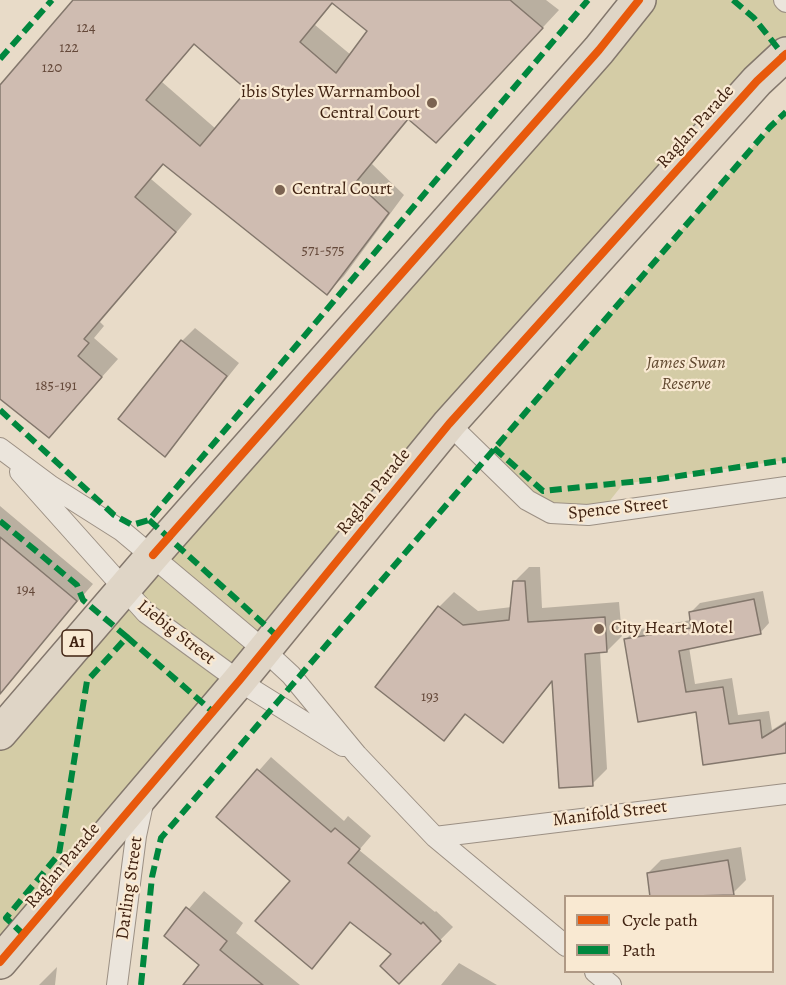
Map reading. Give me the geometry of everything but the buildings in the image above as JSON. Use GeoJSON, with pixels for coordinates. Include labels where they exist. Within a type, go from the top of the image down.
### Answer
{"type":"FeatureCollection","features":[{"type":"Feature","properties":{"kind":"highway","name":"A1"},"geometry":{"type":"LineString","coordinates":[[0,734],[153,555],[599,50],[639,0]]}},
{"type":"Feature","properties":{"kind":"highway","name":"Raglan Parade"},"geometry":{"type":"LineString","coordinates":[[0,962],[239,681],[449,424],[772,81],[786,54]]}},
{"type":"Feature","properties":{"kind":"street","name":"Spence Street"},"geometry":{"type":"LineString","coordinates":[[449,424],[527,500],[538,509],[551,513],[588,515],[786,487]]}},
{"type":"Feature","properties":{"kind":"street","name":"Liebig Street"},"geometry":{"type":"LineString","coordinates":[[1,449],[153,555],[264,650],[291,675],[357,755],[435,837],[564,944]]}},
{"type":"Feature","properties":{"kind":"street","name":"Liebig Street"},"geometry":{"type":"LineString","coordinates":[[1,449],[146,614],[239,681],[357,755]]}},
{"type":"Feature","properties":{"kind":"street","name":"Darling Street"},"geometry":{"type":"LineString","coordinates":[[117,985],[136,836],[146,791]]}},
{"type":"Feature","properties":{"kind":"street","name":"Manifold Street"},"geometry":{"type":"LineString","coordinates":[[435,837],[786,794]]}},
{"type":"Feature","properties":{"kind":"street"},"geometry":{"type":"LineString","coordinates":[[596,973],[611,985]]}},
{"type":"Feature","properties":{"kind":"green space"},"geometry":{"type":"Polygon","coordinates":[[[639,0],[786,0],[786,54],[0,962],[0,733],[639,0]]]}},
{"type":"Feature","properties":{"kind":"green space","name":"James Swan Reserve"},"geometry":{"type":"Polygon","coordinates":[[[786,112],[786,460],[623,484],[604,508],[557,514],[487,456],[770,127],[786,112]]]}},
{"type":"Feature","properties":{"kind":"marked path"},"geometry":{"type":"LineString","coordinates":[[0,59],[52,0]]}},
{"type":"Feature","properties":{"kind":"marked path"},"geometry":{"type":"LineString","coordinates":[[0,410],[114,515],[132,525],[149,520],[588,0]]}},
{"type":"Feature","properties":{"kind":"marked path"},"geometry":{"type":"LineString","coordinates":[[733,0],[754,18],[784,56]]}},
{"type":"Feature","properties":{"kind":"marked path"},"geometry":{"type":"LineString","coordinates":[[141,985],[152,877],[161,838],[770,127],[786,112]]}},
{"type":"Feature","properties":{"kind":"marked path"},"geometry":{"type":"LineString","coordinates":[[494,448],[543,491],[659,479],[786,460]]}},
{"type":"Feature","properties":{"kind":"marked path"},"geometry":{"type":"LineString","coordinates":[[149,520],[277,636]]}},
{"type":"Feature","properties":{"kind":"marked path"},"geometry":{"type":"LineString","coordinates":[[0,521],[77,585],[83,600],[127,637],[87,681],[59,854],[6,918],[24,935]]}},
{"type":"Feature","properties":{"kind":"marked path"},"geometry":{"type":"LineString","coordinates":[[127,637],[213,712]]}},
{"type":"Feature","properties":{"kind":"cycle path"},"geometry":{"type":"LineString","coordinates":[[153,555],[599,50],[639,0]]}},
{"type":"Feature","properties":{"kind":"cycle path"},"geometry":{"type":"LineString","coordinates":[[0,962],[239,681],[449,424],[757,81],[786,54]]}},
{"type":"Feature","properties":{"kind":"place","name":"ibis Styles Warrnambool Central Court"},"geometry":{"type":"Point","coordinates":[432,103]}},
{"type":"Feature","properties":{"kind":"place","name":"Central Court"},"geometry":{"type":"Point","coordinates":[280,190]}},
{"type":"Feature","properties":{"kind":"place","name":"City Heart Motel"},"geometry":{"type":"Point","coordinates":[599,629]}}]}
